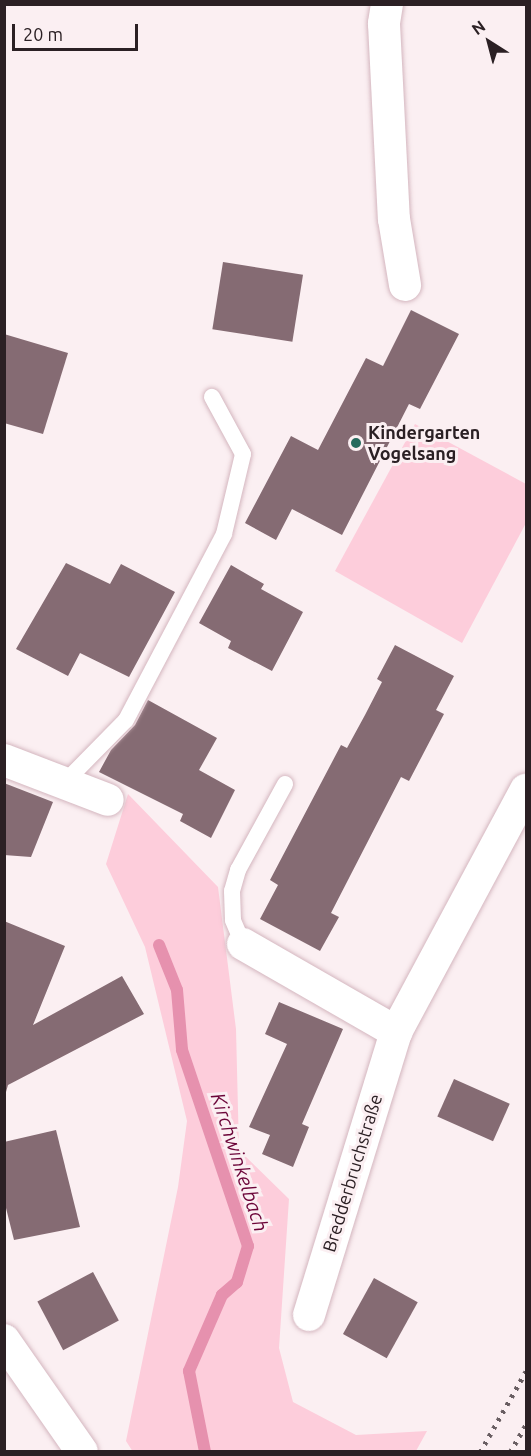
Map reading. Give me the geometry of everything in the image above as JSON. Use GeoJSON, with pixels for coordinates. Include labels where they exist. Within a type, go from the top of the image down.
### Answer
{"type":"FeatureCollection","features":[{"type":"Feature","properties":{"kind":"street"},"geometry":{"type":"LineString","coordinates":[[387,4],[384,24],[394,219],[405,285]]}},
{"type":"Feature","properties":{"kind":"street"},"geometry":{"type":"LineString","coordinates":[[4,760],[108,800]]}},
{"type":"Feature","properties":{"kind":"street","name":"Bredderbruchstraße"},"geometry":{"type":"LineString","coordinates":[[309,1315],[396,1032],[526,790]]}},
{"type":"Feature","properties":{"kind":"street"},"geometry":{"type":"LineString","coordinates":[[243,944],[396,1032]]}},
{"type":"Feature","properties":{"kind":"street"},"geometry":{"type":"LineString","coordinates":[[4,1340],[82,1452]]}},
{"type":"Feature","properties":{"kind":"lane"},"geometry":{"type":"LineString","coordinates":[[64,783],[126,720],[224,534],[243,453],[212,397]]}},
{"type":"Feature","properties":{"kind":"lane"},"geometry":{"type":"LineString","coordinates":[[243,944],[233,920],[232,891],[238,870],[285,784]]}},
{"type":"Feature","properties":{"kind":"shaded area"},"geometry":{"type":"Polygon","coordinates":[[[415,424],[526,484],[526,523],[462,643],[335,571],[415,424]]]}},
{"type":"Feature","properties":{"kind":"shaded area"},"geometry":{"type":"Polygon","coordinates":[[[128,794],[218,887],[236,1029],[239,1150],[289,1199],[279,1348],[293,1402],[356,1435],[427,1431],[416,1451],[133,1452],[126,1441],[178,1187],[187,1121],[145,947],[106,864],[128,794]]]}},
{"type":"Feature","properties":{"kind":"building"},"geometry":{"type":"Polygon","coordinates":[[[223,262],[303,275],[292,342],[212,329],[223,262]]]}},
{"type":"Feature","properties":{"kind":"building","name":"Kindergarten Vogelsang"},"geometry":{"type":"Polygon","coordinates":[[[411,310],[459,334],[420,409],[409,404],[342,535],[292,509],[276,540],[245,523],[291,436],[318,450],[366,358],[383,366],[411,310]]]}},
{"type":"Feature","properties":{"kind":"building"},"geometry":{"type":"Polygon","coordinates":[[[4,334],[68,353],[43,434],[4,423],[4,334]]]}},
{"type":"Feature","properties":{"kind":"building"},"geometry":{"type":"Polygon","coordinates":[[[66,563],[110,584],[121,564],[175,592],[129,677],[80,653],[68,676],[16,649],[66,563]]]}},
{"type":"Feature","properties":{"kind":"building"},"geometry":{"type":"Polygon","coordinates":[[[231,565],[264,584],[261,589],[303,612],[272,671],[228,648],[231,641],[199,623],[231,565]]]}},
{"type":"Feature","properties":{"kind":"building"},"geometry":{"type":"Polygon","coordinates":[[[395,645],[454,676],[436,710],[444,714],[409,781],[401,777],[331,913],[339,917],[320,951],[260,919],[278,885],[270,880],[341,745],[347,748],[365,715],[382,682],[377,679],[395,645]]]}},
{"type":"Feature","properties":{"kind":"building"},"geometry":{"type":"Polygon","coordinates":[[[148,700],[217,738],[199,770],[235,790],[211,838],[180,821],[183,814],[99,772],[111,750],[135,725],[148,700]]]}},
{"type":"Feature","properties":{"kind":"building"},"geometry":{"type":"Polygon","coordinates":[[[4,783],[53,802],[31,857],[4,855],[4,783]]]}},
{"type":"Feature","properties":{"kind":"building"},"geometry":{"type":"Polygon","coordinates":[[[4,921],[65,946],[33,1025],[122,976],[144,1014],[8,1085],[6,1092],[4,921]]]}},
{"type":"Feature","properties":{"kind":"building"},"geometry":{"type":"Polygon","coordinates":[[[279,1002],[343,1029],[302,1124],[309,1127],[293,1167],[262,1154],[270,1135],[249,1127],[287,1044],[265,1034],[279,1002]]]}},
{"type":"Feature","properties":{"kind":"building"},"geometry":{"type":"Polygon","coordinates":[[[454,1079],[510,1104],[493,1141],[437,1116],[454,1079]]]}},
{"type":"Feature","properties":{"kind":"building"},"geometry":{"type":"Polygon","coordinates":[[[56,1130],[80,1227],[14,1240],[4,1200],[4,1142],[56,1130]]]}},
{"type":"Feature","properties":{"kind":"building"},"geometry":{"type":"Polygon","coordinates":[[[93,1272],[119,1321],[63,1350],[37,1302],[93,1272]]]}},
{"type":"Feature","properties":{"kind":"building"},"geometry":{"type":"Polygon","coordinates":[[[374,1278],[418,1302],[387,1358],[343,1334],[374,1278]]]}},
{"type":"Feature","properties":{"kind":"waterway","name":"Kirchwinkelbach"},"geometry":{"type":"LineString","coordinates":[[159,945],[177,990],[182,1050],[248,1246],[237,1282],[222,1295],[189,1371],[205,1452]]}},
{"type":"Feature","properties":{"kind":"railway"},"geometry":{"type":"LineString","coordinates":[[480,1452],[526,1371]]}},
{"type":"Feature","properties":{"kind":"railway"},"geometry":{"type":"LineString","coordinates":[[510,1452],[526,1424]]}},
{"type":"Feature","properties":{"kind":"place","name":"Kindergarten Vogelsang"},"geometry":{"type":"Point","coordinates":[356,443]}}]}
